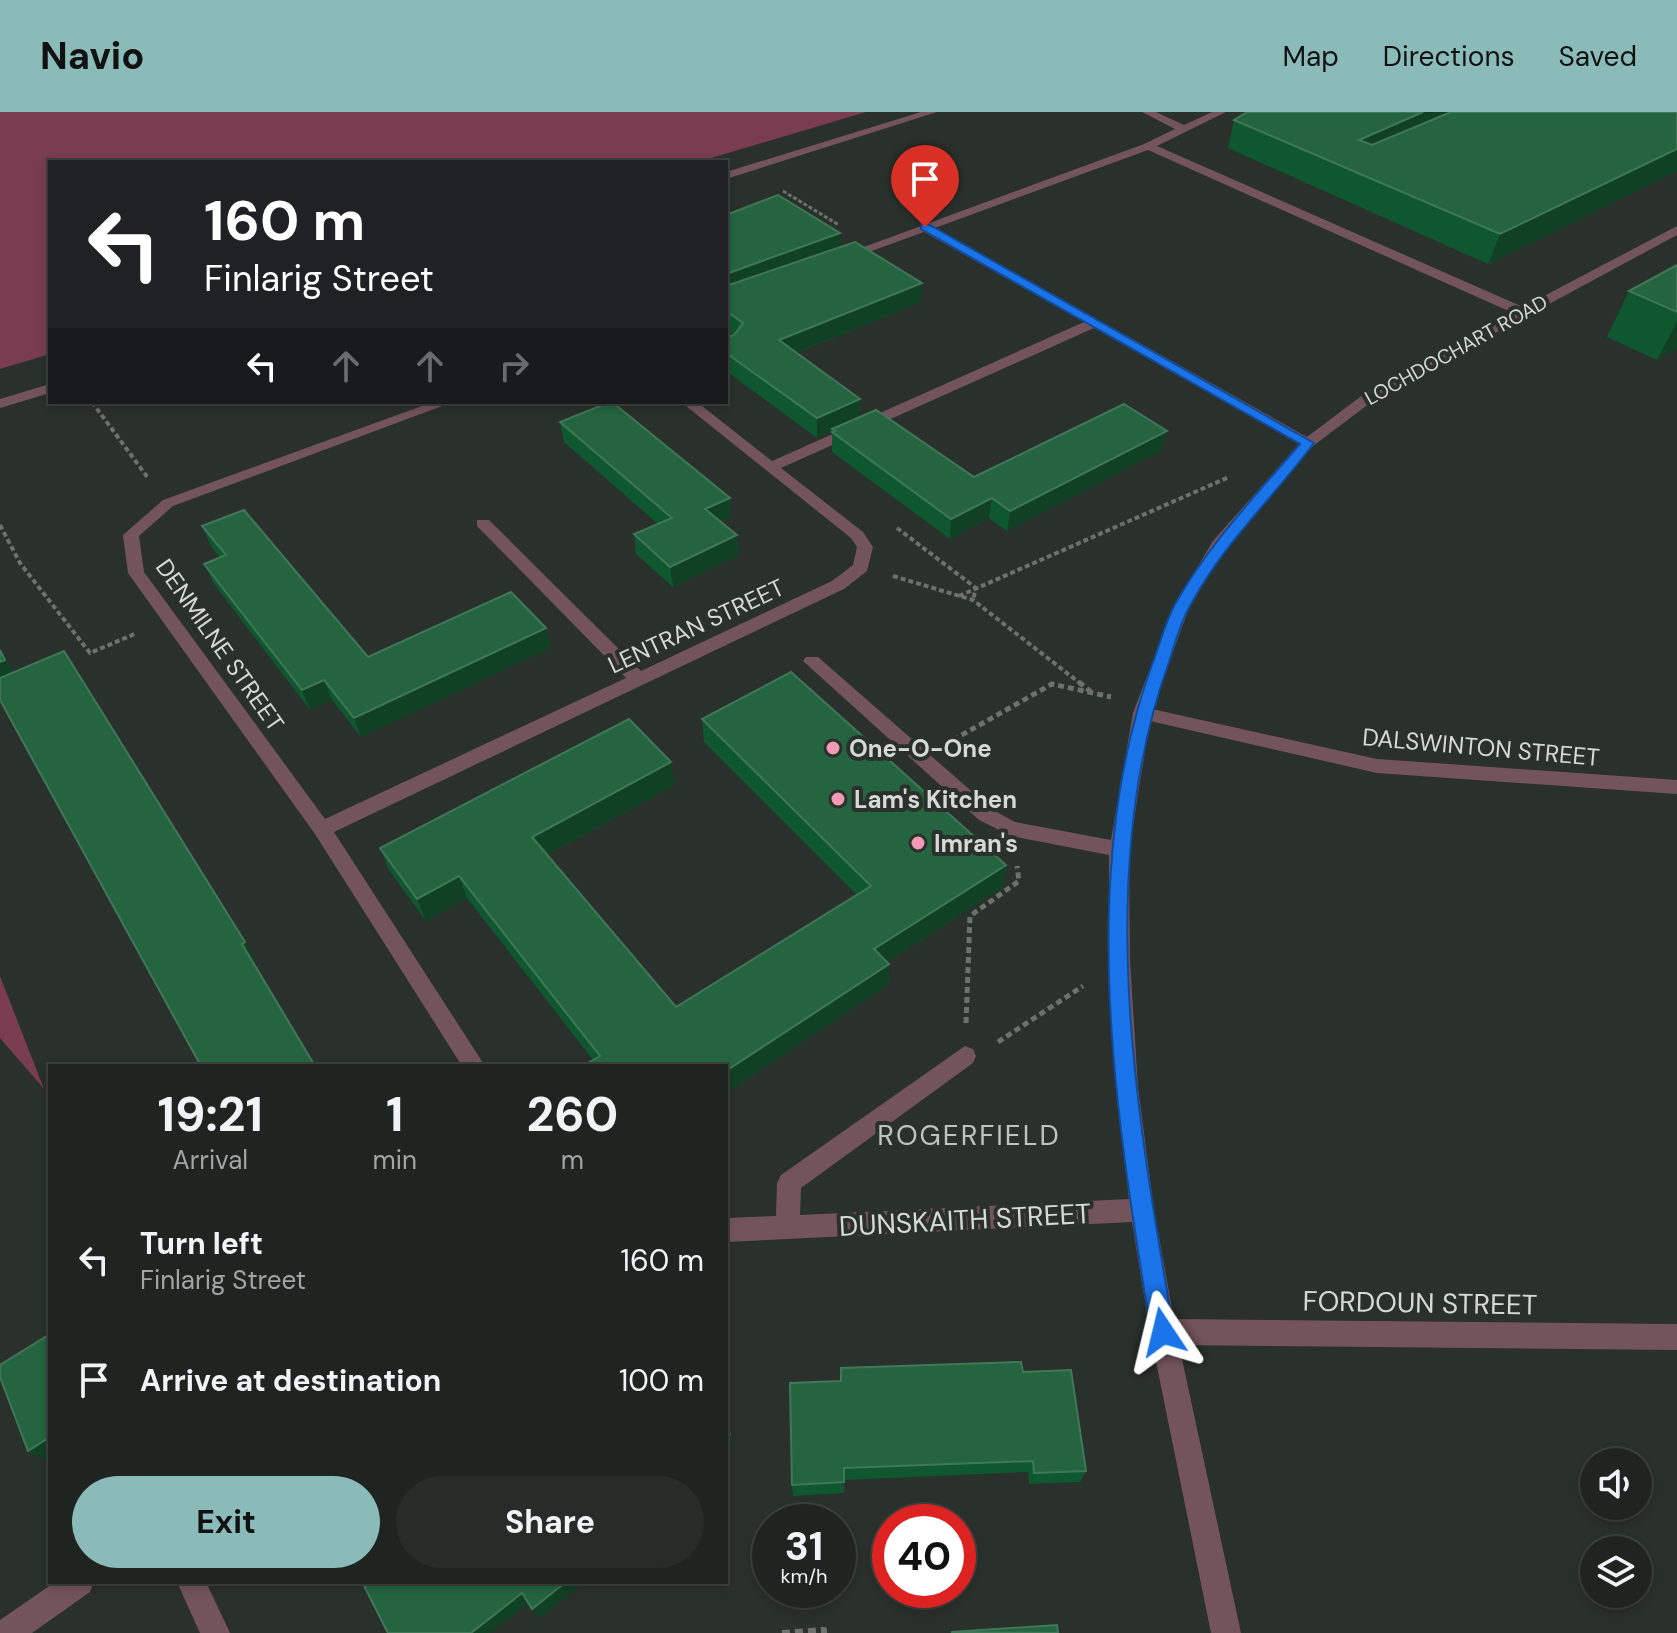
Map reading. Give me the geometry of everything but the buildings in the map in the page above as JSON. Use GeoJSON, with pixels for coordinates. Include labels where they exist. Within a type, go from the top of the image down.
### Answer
{"type":"FeatureCollection","features":[{"type":"Feature","properties":{"kind":"street"},"geometry":{"type":"LineString","coordinates":[[728,175],[932,112]]}},
{"type":"Feature","properties":{"kind":"street"},"geometry":{"type":"LineString","coordinates":[[1147,112],[1186,130]]}},
{"type":"Feature","properties":{"kind":"street"},"geometry":{"type":"LineString","coordinates":[[829,262],[1148,146],[1221,112]]}},
{"type":"Feature","properties":{"kind":"street"},"geometry":{"type":"LineString","coordinates":[[1148,146],[1523,312]]}},
{"type":"Feature","properties":{"kind":"street"},"geometry":{"type":"LineString","coordinates":[[925,227],[1308,443]]}},
{"type":"Feature","properties":{"kind":"street","name":"LOCHDOCHART ROAD"},"geometry":{"type":"LineString","coordinates":[[1226,1633],[1163,1332],[1142,1210],[1127,1087],[1119,961],[1119,849],[1144,709],[1181,608],[1219,545],[1308,443],[1377,391],[1677,230]]}},
{"type":"Feature","properties":{"kind":"street"},"geometry":{"type":"LineString","coordinates":[[771,467],[1096,322]]}},
{"type":"Feature","properties":{"kind":"street"},"geometry":{"type":"LineString","coordinates":[[0,404],[48,389]]}},
{"type":"Feature","properties":{"kind":"street","name":"DENMILNE STREET"},"geometry":{"type":"LineString","coordinates":[[440,404],[168,503],[131,535],[136,573],[322,829],[473,1064]]}},
{"type":"Feature","properties":{"kind":"street"},"geometry":{"type":"LineString","coordinates":[[691,404],[857,535],[865,547],[861,567]]}},
{"type":"Feature","properties":{"kind":"street"},"geometry":{"type":"LineString","coordinates":[[483,523],[638,679]]}},
{"type":"Feature","properties":{"kind":"street","name":"LENTRAN STREET"},"geometry":{"type":"LineString","coordinates":[[322,829],[838,585],[861,567]]}},
{"type":"Feature","properties":{"kind":"street"},"geometry":{"type":"LineString","coordinates":[[812,661],[986,815],[1011,829],[1119,849]]}},
{"type":"Feature","properties":{"kind":"street","name":"DALSWINTON STREET"},"geometry":{"type":"LineString","coordinates":[[1144,709],[1377,766],[1677,787]]}},
{"type":"Feature","properties":{"kind":"street"},"geometry":{"type":"LineString","coordinates":[[788,1229],[789,1183],[965,1056]]}},
{"type":"Feature","properties":{"kind":"street","name":"DUNSKAITH STREET"},"geometry":{"type":"LineString","coordinates":[[728,1230],[1142,1210]]}},
{"type":"Feature","properties":{"kind":"street","name":"FORDOUN STREET"},"geometry":{"type":"LineString","coordinates":[[1163,1332],[1677,1337]]}},
{"type":"Feature","properties":{"kind":"street"},"geometry":{"type":"LineString","coordinates":[[7,1633],[77,1584]]}},
{"type":"Feature","properties":{"kind":"street"},"geometry":{"type":"LineString","coordinates":[[192,1584],[215,1633]]}},
{"type":"Feature","properties":{"kind":"path"},"geometry":{"type":"LineString","coordinates":[[748,169],[872,246]]}},
{"type":"Feature","properties":{"kind":"path"},"geometry":{"type":"LineString","coordinates":[[94,404],[140,466]]}},
{"type":"Feature","properties":{"kind":"path"},"geometry":{"type":"LineString","coordinates":[[959,596],[1236,474]]}},
{"type":"Feature","properties":{"kind":"path"},"geometry":{"type":"LineString","coordinates":[[888,522],[976,588]]}},
{"type":"Feature","properties":{"kind":"path"},"geometry":{"type":"LineString","coordinates":[[0,525],[20,563],[90,653],[170,620]]}},
{"type":"Feature","properties":{"kind":"path"},"geometry":{"type":"LineString","coordinates":[[861,567],[973,600],[1092,693]]}},
{"type":"Feature","properties":{"kind":"path"},"geometry":{"type":"LineString","coordinates":[[973,600],[976,588]]}},
{"type":"Feature","properties":{"kind":"path"},"geometry":{"type":"LineString","coordinates":[[921,758],[1052,684],[1144,709]]}},
{"type":"Feature","properties":{"kind":"path"},"geometry":{"type":"LineString","coordinates":[[1011,829],[1019,881],[970,916],[965,1056],[979,1055],[1119,961]]}},
{"type":"Feature","properties":{"kind":"path"},"geometry":{"type":"LineString","coordinates":[[782,1633],[824,1630],[824,1633]]}},
{"type":"Feature","properties":{"kind":"shaded area"},"geometry":{"type":"Polygon","coordinates":[[[0,112],[866,112],[705,160],[48,160],[48,355],[0,369],[0,112]]]}},
{"type":"Feature","properties":{"kind":"shaded area"},"geometry":{"type":"Polygon","coordinates":[[[0,976],[44,1089],[0,1038],[0,976]]]}},
{"type":"Feature","properties":{"kind":"place","name":"One-O-One"},"geometry":{"type":"Point","coordinates":[833,748]}},
{"type":"Feature","properties":{"kind":"place","name":"Lam's Kitchen"},"geometry":{"type":"Point","coordinates":[838,799]}},
{"type":"Feature","properties":{"kind":"place","name":"Imran's"},"geometry":{"type":"Point","coordinates":[918,843]}},
{"type":"Feature","properties":{"kind":"district","name":"ROGERFIELD"},"geometry":{"type":"Point","coordinates":[969,1135]}},
{"type":"Feature","properties":{"kind":"route"},"geometry":{"type":"LineString","coordinates":[[925,227],[1308,443],[1264,489],[1219,545],[1181,608],[1142,713],[1119,849],[1119,961],[1127,1087],[1142,1210],[1163,1332]]}}]}
